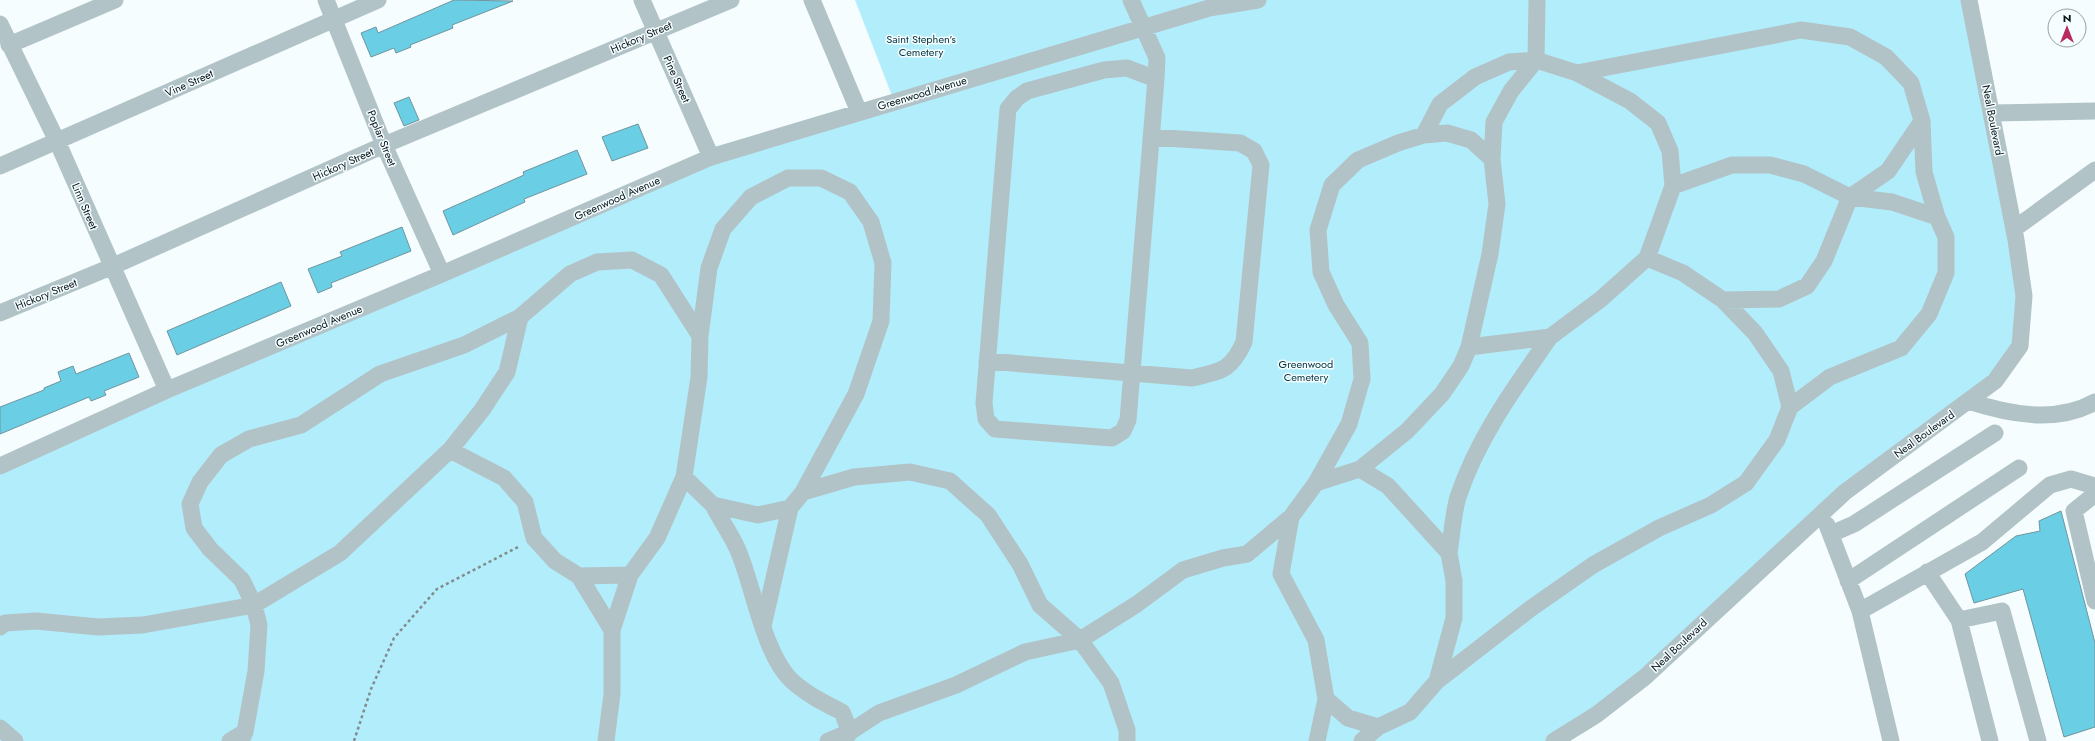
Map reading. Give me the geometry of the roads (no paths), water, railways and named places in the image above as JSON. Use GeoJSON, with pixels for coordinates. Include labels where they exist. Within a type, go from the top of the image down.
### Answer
{"type":"FeatureCollection","features":[{"type":"Feature","properties":{"kind":"street"},"geometry":{"type":"LineString","coordinates":[[9,45],[115,0]]}},
{"type":"Feature","properties":{"kind":"street","name":"Poplar Street"},"geometry":{"type":"LineString","coordinates":[[326,0],[335,19],[384,145],[442,274]]}},
{"type":"Feature","properties":{"kind":"street","name":"Vine Street"},"geometry":{"type":"LineString","coordinates":[[0,166],[378,0]]}},
{"type":"Feature","properties":{"kind":"street","name":"Pine Street"},"geometry":{"type":"LineString","coordinates":[[642,0],[711,157]]}},
{"type":"Feature","properties":{"kind":"street","name":"Hickory Street"},"geometry":{"type":"LineString","coordinates":[[0,313],[111,267],[384,145],[731,0]]}},
{"type":"Feature","properties":{"kind":"street"},"geometry":{"type":"LineString","coordinates":[[812,0],[859,112]]}},
{"type":"Feature","properties":{"kind":"street"},"geometry":{"type":"LineString","coordinates":[[1131,0],[1157,58],[1156,79],[1128,420],[1123,431],[1112,438],[995,429],[986,419],[984,403],[1008,108],[1016,98],[1027,91],[1104,70],[1127,68],[1156,79]]}},
{"type":"Feature","properties":{"kind":"street","name":"Greenwood Avenue"},"geometry":{"type":"LineString","coordinates":[[0,466],[167,390],[442,274],[711,157],[1209,8],[1258,0]]}},
{"type":"Feature","properties":{"kind":"street"},"geometry":{"type":"LineString","coordinates":[[1316,484],[1360,469],[1407,431],[1442,394],[1461,366],[1470,348],[1490,254],[1497,204],[1492,159],[1494,122],[1511,90],[1536,60],[1537,0]]}},
{"type":"Feature","properties":{"kind":"street","name":"Neal Boulevard"},"geometry":{"type":"LineString","coordinates":[[1554,741],[1596,715],[1645,677],[1845,492],[1995,381],[2020,346],[2024,296],[2014,230],[1970,0]]}},
{"type":"Feature","properties":{"kind":"street","name":"Linn Street"},"geometry":{"type":"LineString","coordinates":[[0,24],[57,141],[111,267],[167,390]]}},
{"type":"Feature","properties":{"kind":"street"},"geometry":{"type":"LineString","coordinates":[[1362,741],[1378,727],[1410,712],[1437,681],[1530,609],[1593,565],[1659,528],[1711,505],[1746,483],[1777,440],[1790,407],[1830,377],[1901,348],[1929,314],[1946,273],[1946,237],[1937,217],[1924,172],[1922,121],[1911,83],[1886,57],[1850,37],[1801,30],[1577,73]]}},
{"type":"Feature","properties":{"kind":"street"},"geometry":{"type":"LineString","coordinates":[[1424,135],[1440,104],[1475,77],[1509,62],[1536,60],[1577,73],[1630,101],[1658,123],[1670,151],[1673,186],[1647,258],[1601,299],[1550,337],[1506,400],[1473,458],[1458,498],[1449,553],[1454,581],[1454,618],[1437,681]]}},
{"type":"Feature","properties":{"kind":"street"},"geometry":{"type":"LineString","coordinates":[[1992,113],[2095,111]]}},
{"type":"Feature","properties":{"kind":"street"},"geometry":{"type":"LineString","coordinates":[[1724,300],[1779,299],[1807,286],[1824,261],[1850,197],[1888,171],[1922,121]]}},
{"type":"Feature","properties":{"kind":"street"},"geometry":{"type":"LineString","coordinates":[[828,741],[847,736],[879,713],[956,685],[1025,652],[1080,640],[1138,604],[1183,570],[1223,558],[1247,554],[1291,517],[1316,484],[1349,424],[1362,379],[1360,344],[1336,305],[1321,272],[1318,230],[1332,185],[1358,160],[1398,143],[1424,135],[1447,133],[1471,140],[1492,159]]}},
{"type":"Feature","properties":{"kind":"street"},"geometry":{"type":"LineString","coordinates":[[987,362],[1192,378],[1220,372],[1236,359],[1244,342],[1261,165],[1254,151],[1240,144],[1151,137]]}},
{"type":"Feature","properties":{"kind":"street"},"geometry":{"type":"LineString","coordinates":[[1673,186],[1732,165],[1770,165],[1804,174],[1850,197],[1892,202],[1937,217]]}},
{"type":"Feature","properties":{"kind":"street"},"geometry":{"type":"LineString","coordinates":[[2014,230],[2095,170]]}},
{"type":"Feature","properties":{"kind":"street"},"geometry":{"type":"LineString","coordinates":[[606,741],[612,694],[612,630],[630,575],[657,538],[684,477],[699,376],[700,336],[709,268],[723,229],[751,197],[788,178],[820,178],[850,192],[871,222],[883,263],[881,321],[856,394],[803,492],[790,508],[763,626]]}},
{"type":"Feature","properties":{"kind":"street"},"geometry":{"type":"LineString","coordinates":[[1647,258],[1683,273],[1724,300],[1755,333],[1781,371],[1790,407]]}},
{"type":"Feature","properties":{"kind":"street"},"geometry":{"type":"LineString","coordinates":[[230,741],[243,737],[256,671],[258,625],[254,605],[242,580],[210,549],[194,528],[190,504],[200,482],[221,455],[248,439],[301,425],[380,374],[464,344],[520,317],[570,274],[597,262],[632,260],[661,275],[700,336]]}},
{"type":"Feature","properties":{"kind":"street"},"geometry":{"type":"LineString","coordinates":[[0,627],[5,623],[36,621],[98,627],[143,625],[254,605],[340,553],[450,450],[482,410],[507,372],[520,317]]}},
{"type":"Feature","properties":{"kind":"street"},"geometry":{"type":"LineString","coordinates":[[1470,348],[1550,337]]}},
{"type":"Feature","properties":{"kind":"street"},"geometry":{"type":"LineString","coordinates":[[1968,401],[1994,409],[2034,415],[2068,412],[2095,402]]}},
{"type":"Feature","properties":{"kind":"street"},"geometry":{"type":"LineString","coordinates":[[1831,534],[1854,524],[1995,433]]}},
{"type":"Feature","properties":{"kind":"street"},"geometry":{"type":"LineString","coordinates":[[450,450],[504,478],[525,502],[534,538],[556,561],[579,576],[612,630]]}},
{"type":"Feature","properties":{"kind":"street"},"geometry":{"type":"LineString","coordinates":[[1848,580],[2019,468]]}},
{"type":"Feature","properties":{"kind":"street"},"geometry":{"type":"LineString","coordinates":[[1360,469],[1388,486],[1449,553]]}},
{"type":"Feature","properties":{"kind":"street"},"geometry":{"type":"LineString","coordinates":[[803,492],[854,477],[910,472],[950,480],[988,515],[1020,564],[1040,605],[1080,640],[1111,684],[1127,730],[1127,741]]}},
{"type":"Feature","properties":{"kind":"street"},"geometry":{"type":"LineString","coordinates":[[684,477],[712,505],[737,548],[773,653],[790,679],[816,699],[842,712],[847,736]]}},
{"type":"Feature","properties":{"kind":"street"},"geometry":{"type":"LineString","coordinates":[[1860,611],[1982,542],[2050,485],[2071,480],[2095,486]]}},
{"type":"Feature","properties":{"kind":"street"},"geometry":{"type":"LineString","coordinates":[[2095,494],[2074,512],[2095,601]]}},
{"type":"Feature","properties":{"kind":"street"},"geometry":{"type":"LineString","coordinates":[[712,505],[758,516],[790,508]]}},
{"type":"Feature","properties":{"kind":"street"},"geometry":{"type":"LineString","coordinates":[[1822,512],[1860,611],[1891,741]]}},
{"type":"Feature","properties":{"kind":"street"},"geometry":{"type":"LineString","coordinates":[[1291,517],[1281,574],[1316,640],[1326,699],[1317,741]]}},
{"type":"Feature","properties":{"kind":"street"},"geometry":{"type":"LineString","coordinates":[[1927,572],[1959,620],[1990,741]]}},
{"type":"Feature","properties":{"kind":"street"},"geometry":{"type":"LineString","coordinates":[[579,576],[630,575]]}},
{"type":"Feature","properties":{"kind":"street"},"geometry":{"type":"LineString","coordinates":[[1959,620],[2002,611],[2038,741]]}},
{"type":"Feature","properties":{"kind":"street"},"geometry":{"type":"LineString","coordinates":[[1326,699],[1348,718],[1378,727]]}},
{"type":"Feature","properties":{"kind":"street"},"geometry":{"type":"LineString","coordinates":[[0,728],[15,741]]}},
{"type":"Feature","properties":{"kind":"park label","name":"Saint Stephen’s Cemetery"},"geometry":{"type":"Point","coordinates":[921,45]}},
{"type":"Feature","properties":{"kind":"park label","name":"Greenwood Cemetery"},"geometry":{"type":"Point","coordinates":[1306,370]}}]}
